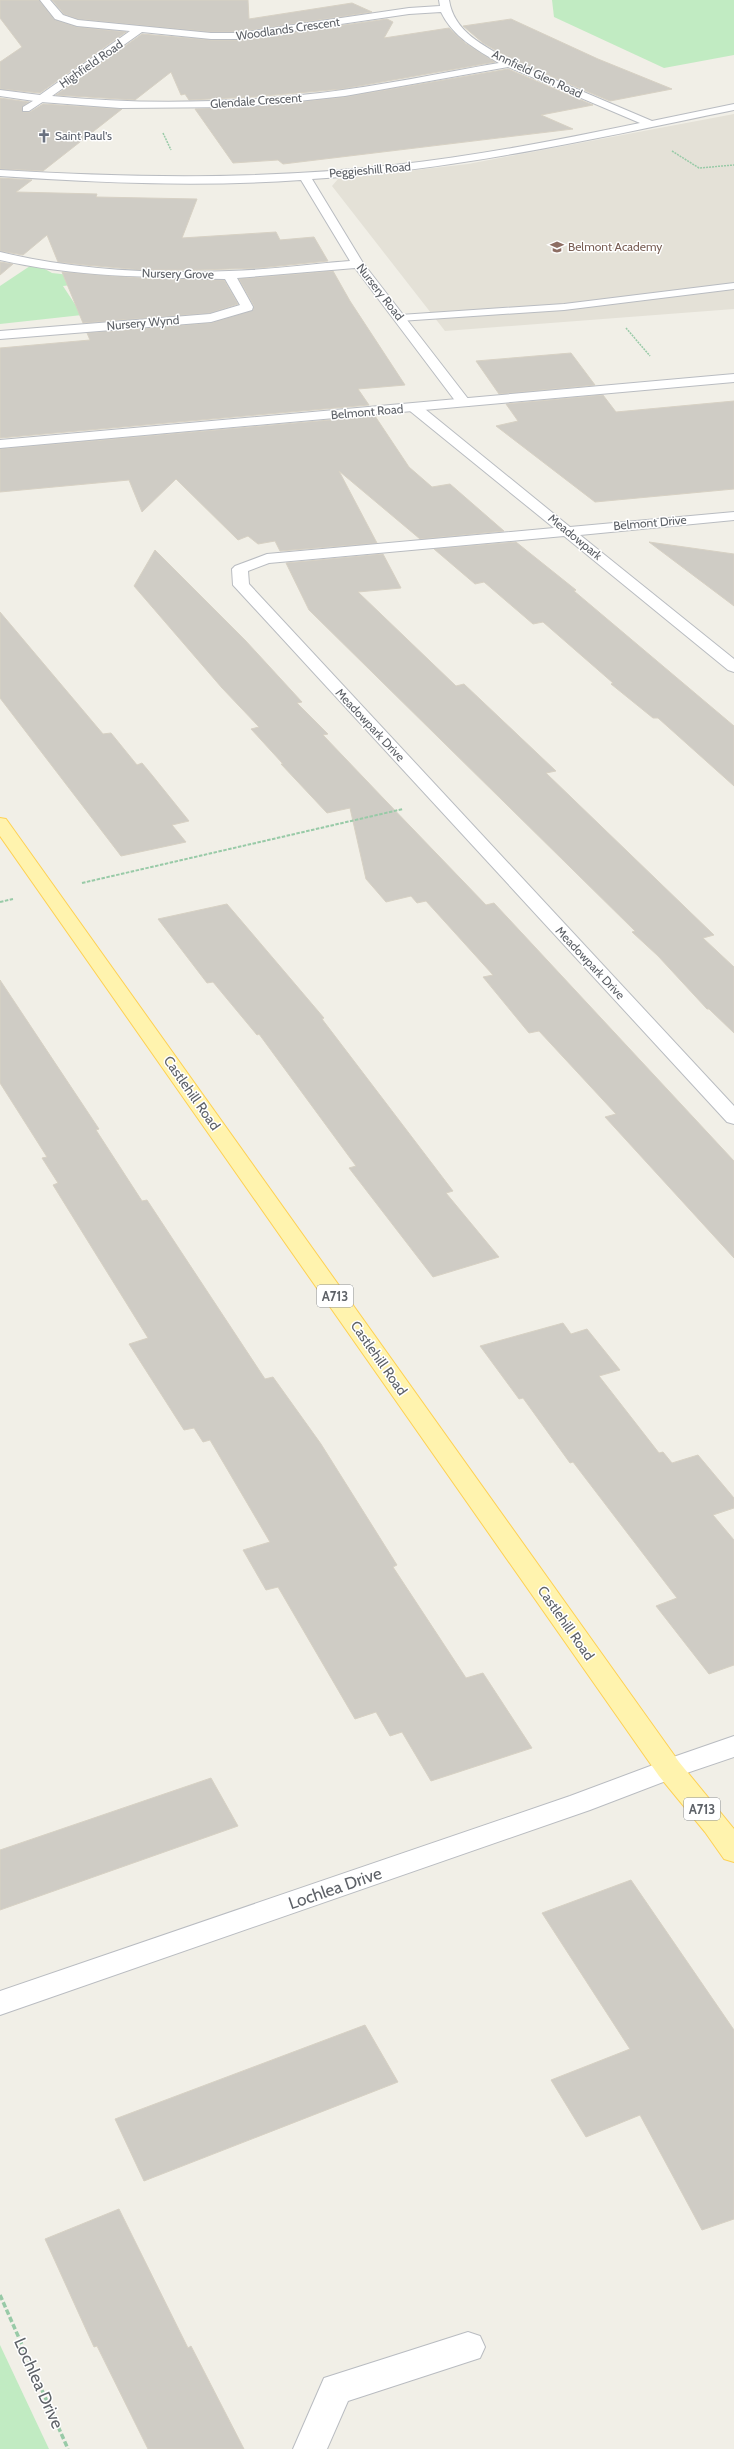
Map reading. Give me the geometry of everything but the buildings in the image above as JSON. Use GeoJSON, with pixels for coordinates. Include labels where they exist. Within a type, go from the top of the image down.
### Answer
{"type":"FeatureCollection","features":[{"type":"Feature","properties":{"kind":"main road","name":"Castlehill Road"},"geometry":{"type":"LineString","coordinates":[[0,824],[49,890],[669,1769],[734,1851]]}},
{"type":"Feature","properties":{"kind":"street","name":"Woodlands Crescent"},"geometry":{"type":"LineString","coordinates":[[45,0],[59,17],[69,21],[211,36],[252,36],[444,4]]}},
{"type":"Feature","properties":{"kind":"street","name":"Annfield Glen Road"},"geometry":{"type":"LineString","coordinates":[[444,4],[462,34],[509,64],[651,124]]}},
{"type":"Feature","properties":{"kind":"street","name":"Highfield Road"},"geometry":{"type":"LineString","coordinates":[[41,98],[140,29]]}},
{"type":"Feature","properties":{"kind":"street","name":"Glendale Crescent"},"geometry":{"type":"LineString","coordinates":[[0,93],[41,98],[152,105],[248,102],[321,96],[509,64]]}},
{"type":"Feature","properties":{"kind":"street","name":"Peggieshill Road"},"geometry":{"type":"LineString","coordinates":[[0,174],[86,179],[184,180],[304,176],[456,161],[734,107]]}},
{"type":"Feature","properties":{"kind":"street","name":"Nursery Road"},"geometry":{"type":"LineString","coordinates":[[304,176],[358,264],[464,403]]}},
{"type":"Feature","properties":{"kind":"street","name":"Nursery Grove"},"geometry":{"type":"LineString","coordinates":[[0,256],[34,264],[110,273],[229,275],[358,264]]}},
{"type":"Feature","properties":{"kind":"street","name":"Nursery Wynd"},"geometry":{"type":"LineString","coordinates":[[0,335],[211,318],[247,307],[229,275]]}},
{"type":"Feature","properties":{"kind":"street","name":"Belmont Road"},"geometry":{"type":"LineString","coordinates":[[0,444],[415,408],[734,378]]}},
{"type":"Feature","properties":{"kind":"street","name":"Meadowpark"},"geometry":{"type":"LineString","coordinates":[[415,408],[734,667]]}},
{"type":"Feature","properties":{"kind":"street","name":"Belmont Drive"},"geometry":{"type":"LineString","coordinates":[[567,530],[734,516]]}},
{"type":"Feature","properties":{"kind":"street","name":"Meadowpark Drive"},"geometry":{"type":"LineString","coordinates":[[567,530],[266,559],[240,569],[242,585],[734,1118]]}},
{"type":"Feature","properties":{"kind":"street","name":"Lochlea Drive"},"geometry":{"type":"LineString","coordinates":[[0,2003],[580,1803],[734,1746]]}},
{"type":"Feature","properties":{"kind":"street"},"geometry":{"type":"LineString","coordinates":[[310,2449],[336,2389],[468,2347]]}},
{"type":"Feature","properties":{"kind":"lane"},"geometry":{"type":"LineString","coordinates":[[26,109],[41,98]]}},
{"type":"Feature","properties":{"kind":"lane"},"geometry":{"type":"LineString","coordinates":[[400,318],[564,307],[734,286]]}},
{"type":"Feature","properties":{"kind":"path"},"geometry":{"type":"LineString","coordinates":[[152,105],[184,180]]}},
{"type":"Feature","properties":{"kind":"path"},"geometry":{"type":"LineString","coordinates":[[608,301],[626,320],[626,330],[675,383]]}},
{"type":"Feature","properties":{"kind":"path"},"geometry":{"type":"LineString","coordinates":[[0,902],[441,801]]}},
{"type":"Feature","properties":{"kind":"path","name":"Lochlea Drive"},"geometry":{"type":"LineString","coordinates":[[0,2296],[68,2449]]}},
{"type":"Feature","properties":{"kind":"shaded area","name":"Belmont Academy"},"geometry":{"type":"Polygon","coordinates":[[[734,114],[734,309],[445,331],[332,186],[338,179],[468,164],[734,114]]]}},
{"type":"Feature","properties":{"kind":"green space"},"geometry":{"type":"Polygon","coordinates":[[[552,0],[734,0],[734,55],[664,68],[554,17],[552,0]]]}},
{"type":"Feature","properties":{"kind":"green space"},"geometry":{"type":"Polygon","coordinates":[[[30,266],[43,268],[52,273],[114,280],[63,286],[82,315],[0,324],[0,286],[30,266]]]}},
{"type":"Feature","properties":{"kind":"green space"},"geometry":{"type":"Polygon","coordinates":[[[0,2345],[49,2449],[0,2449],[0,2345]]]}},
{"type":"Feature","properties":{"kind":"place","name":"Saint Paul's"},"geometry":{"type":"Point","coordinates":[44,136]}},
{"type":"Feature","properties":{"kind":"place","name":"Belmont Academy"},"geometry":{"type":"Point","coordinates":[557,247]}}]}
